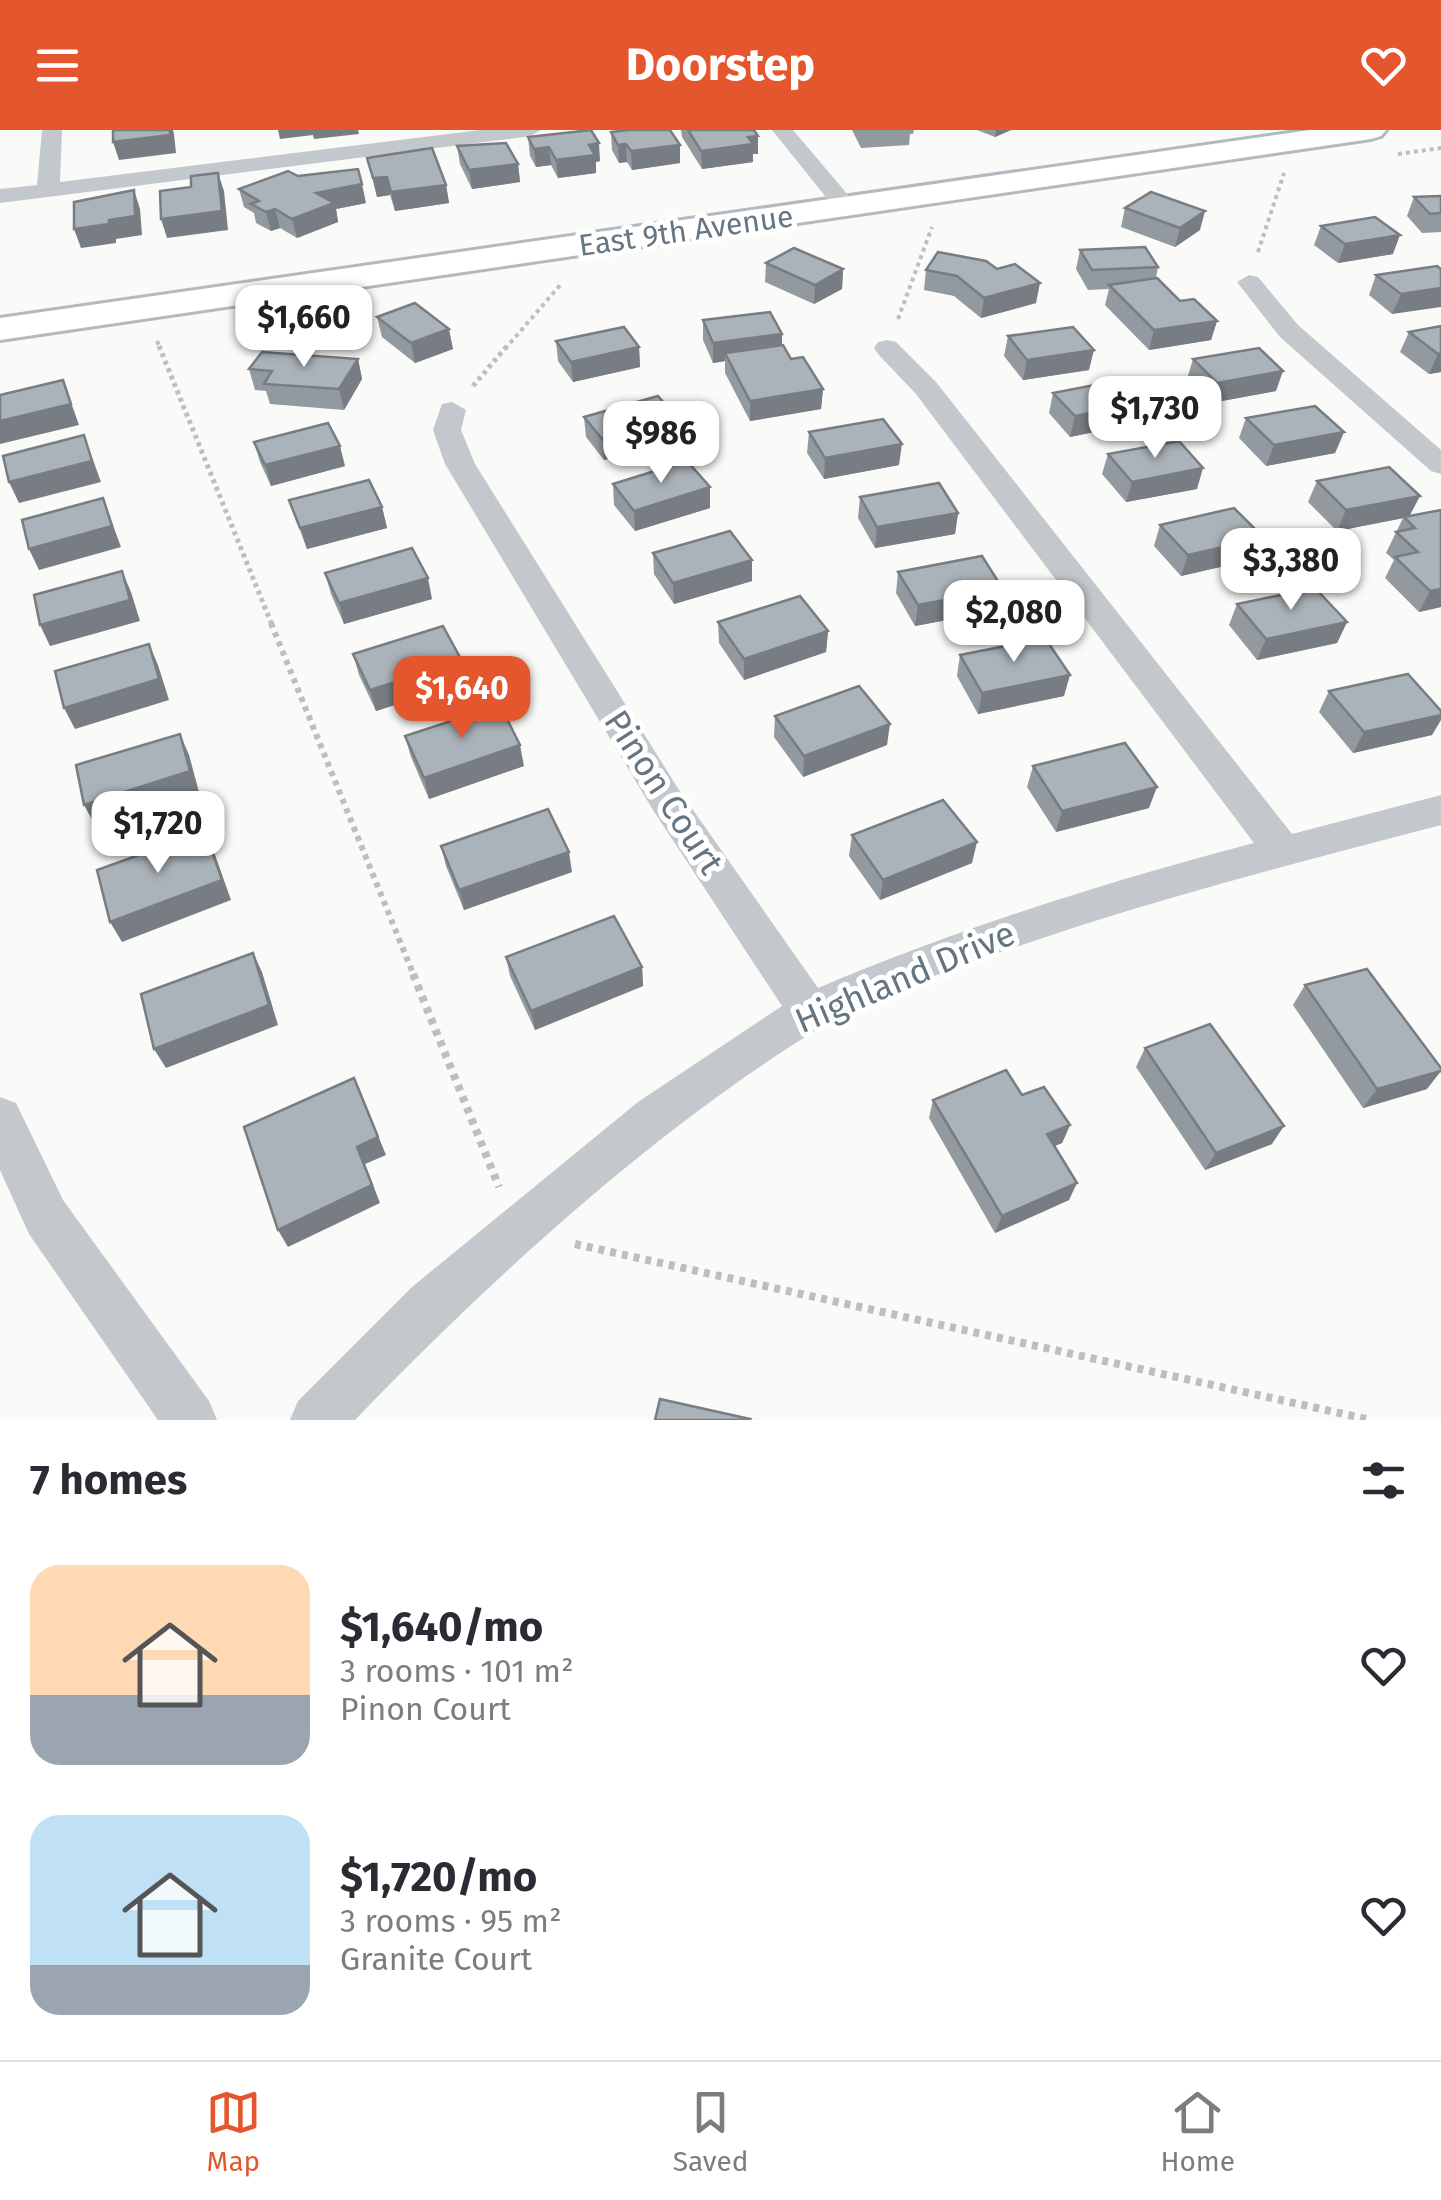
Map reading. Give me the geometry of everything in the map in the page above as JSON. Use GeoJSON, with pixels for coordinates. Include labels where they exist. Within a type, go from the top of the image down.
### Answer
{"type":"FeatureCollection","features":[{"type":"Feature","properties":{"kind":"main road","name":"East 9th Avenue"},"geometry":{"type":"LineString","coordinates":[[0,328],[1371,130]]}},
{"type":"Feature","properties":{"kind":"street"},"geometry":{"type":"LineString","coordinates":[[48,190],[52,130]]}},
{"type":"Feature","properties":{"kind":"street"},"geometry":{"type":"LineString","coordinates":[[0,196],[421,137],[531,130]]}},
{"type":"Feature","properties":{"kind":"street"},"geometry":{"type":"LineString","coordinates":[[782,130],[846,207]]}},
{"type":"Feature","properties":{"kind":"street"},"geometry":{"type":"LineString","coordinates":[[1249,282],[1289,331],[1441,465]]}},
{"type":"Feature","properties":{"kind":"street"},"geometry":{"type":"LineString","coordinates":[[887,348],[926,388],[1196,744],[1284,852]]}},
{"type":"Feature","properties":{"kind":"street","name":"Pinon Court"},"geometry":{"type":"LineString","coordinates":[[452,410],[447,430],[460,464],[666,800],[810,1011]]}},
{"type":"Feature","properties":{"kind":"street","name":"Highland Drive"},"geometry":{"type":"LineString","coordinates":[[317,1420],[430,1305],[654,1117],[810,1011],[932,959],[1109,897],[1441,810]]}},
{"type":"Feature","properties":{"kind":"street"},"geometry":{"type":"LineString","coordinates":[[0,1118],[46,1218],[190,1420]]}},
{"type":"Feature","properties":{"kind":"path"},"geometry":{"type":"LineString","coordinates":[[1249,282],[1284,171]]}},
{"type":"Feature","properties":{"kind":"path"},"geometry":{"type":"LineString","coordinates":[[887,348],[934,223]]}},
{"type":"Feature","properties":{"kind":"path"},"geometry":{"type":"LineString","coordinates":[[452,410],[562,285],[563,271]]}},
{"type":"Feature","properties":{"kind":"path"},"geometry":{"type":"LineString","coordinates":[[155,335],[517,1231],[1372,1420]]}},
{"type":"Feature","properties":{"kind":"building"},"geometry":{"type":"Polygon","coordinates":[[[113,130],[170,130],[170,135],[113,142],[113,130]]]}},
{"type":"Feature","properties":{"kind":"building"},"geometry":{"type":"Polygon","coordinates":[[[591,130],[599,143],[589,145],[595,155],[556,160],[549,147],[534,149],[528,137],[591,130]]]}},
{"type":"Feature","properties":{"kind":"building"},"geometry":{"type":"Polygon","coordinates":[[[670,130],[680,145],[631,151],[626,144],[618,145],[611,132],[670,130]]]}},
{"type":"Feature","properties":{"kind":"building"},"geometry":{"type":"Polygon","coordinates":[[[688,130],[754,130],[758,136],[748,137],[753,144],[701,151],[688,130]]]}},
{"type":"Feature","properties":{"kind":"building"},"geometry":{"type":"Polygon","coordinates":[[[506,143],[518,164],[469,170],[457,146],[506,143]]]}},
{"type":"Feature","properties":{"kind":"building"},"geometry":{"type":"Polygon","coordinates":[[[432,148],[446,185],[391,192],[387,177],[373,178],[367,158],[432,148]]]}},
{"type":"Feature","properties":{"kind":"building"},"geometry":{"type":"Polygon","coordinates":[[[358,169],[362,184],[316,193],[334,203],[292,219],[275,209],[266,212],[251,204],[259,201],[239,189],[288,171],[298,176],[358,169]]]}},
{"type":"Feature","properties":{"kind":"building"},"geometry":{"type":"Polygon","coordinates":[[[218,173],[222,211],[161,219],[160,191],[191,187],[191,176],[218,173]]]}},
{"type":"Feature","properties":{"kind":"building"},"geometry":{"type":"Polygon","coordinates":[[[134,190],[135,216],[74,229],[74,202],[134,190]]]}},
{"type":"Feature","properties":{"kind":"building"},"geometry":{"type":"Polygon","coordinates":[[[1151,192],[1205,211],[1180,228],[1125,208],[1151,192]]]}},
{"type":"Feature","properties":{"kind":"building"},"geometry":{"type":"Polygon","coordinates":[[[1441,196],[1441,213],[1430,214],[1414,197],[1441,196]]]}},
{"type":"Feature","properties":{"kind":"building"},"geometry":{"type":"Polygon","coordinates":[[[1375,217],[1400,235],[1345,244],[1321,226],[1375,217]]]}},
{"type":"Feature","properties":{"kind":"building"},"geometry":{"type":"Polygon","coordinates":[[[1145,247],[1158,267],[1092,270],[1080,250],[1145,247]]]}},
{"type":"Feature","properties":{"kind":"building"},"geometry":{"type":"Polygon","coordinates":[[[794,248],[843,269],[815,285],[766,263],[794,248]]]}},
{"type":"Feature","properties":{"kind":"building"},"geometry":{"type":"Polygon","coordinates":[[[938,252],[986,261],[997,269],[1015,264],[1040,283],[984,298],[957,276],[926,270],[938,252]]]}},
{"type":"Feature","properties":{"kind":"building"},"geometry":{"type":"Polygon","coordinates":[[[1437,266],[1441,269],[1441,288],[1401,294],[1376,275],[1437,266]]]}},
{"type":"Feature","properties":{"kind":"building"},"geometry":{"type":"Polygon","coordinates":[[[1157,278],[1180,301],[1194,299],[1217,321],[1154,330],[1109,285],[1157,278]]]}},
{"type":"Feature","properties":{"kind":"building"},"geometry":{"type":"Polygon","coordinates":[[[415,303],[449,329],[411,343],[377,317],[415,303]]]}},
{"type":"Feature","properties":{"kind":"building"},"geometry":{"type":"Polygon","coordinates":[[[770,312],[782,334],[713,343],[703,320],[770,312]]]}},
{"type":"Feature","properties":{"kind":"building"},"geometry":{"type":"Polygon","coordinates":[[[1441,326],[1438,354],[1409,332],[1441,326]]]}},
{"type":"Feature","properties":{"kind":"building"},"geometry":{"type":"Polygon","coordinates":[[[624,327],[639,347],[571,362],[556,341],[624,327]]]}},
{"type":"Feature","properties":{"kind":"building"},"geometry":{"type":"Polygon","coordinates":[[[1073,327],[1094,350],[1027,360],[1008,336],[1073,327]]]}},
{"type":"Feature","properties":{"kind":"building"},"geometry":{"type":"Polygon","coordinates":[[[783,345],[791,359],[803,357],[823,389],[750,401],[725,353],[783,345]]]}},
{"type":"Feature","properties":{"kind":"building"},"geometry":{"type":"Polygon","coordinates":[[[1259,348],[1283,371],[1217,383],[1193,359],[1259,348]]]}},
{"type":"Feature","properties":{"kind":"building"},"geometry":{"type":"Polygon","coordinates":[[[262,352],[358,359],[339,389],[264,384],[272,371],[249,369],[262,352]]]}},
{"type":"Feature","properties":{"kind":"building"},"geometry":{"type":"Polygon","coordinates":[[[1125,379],[1148,402],[1075,416],[1053,393],[1125,379]]]}},
{"type":"Feature","properties":{"kind":"building"},"geometry":{"type":"Polygon","coordinates":[[[63,380],[71,404],[0,421],[0,395],[63,380]]]}},
{"type":"Feature","properties":{"kind":"building"},"geometry":{"type":"Polygon","coordinates":[[[658,396],[677,418],[603,440],[584,417],[658,396]]]}},
{"type":"Feature","properties":{"kind":"building"},"geometry":{"type":"Polygon","coordinates":[[[1315,406],[1344,432],[1274,445],[1246,418],[1315,406]]]}},
{"type":"Feature","properties":{"kind":"building"},"geometry":{"type":"Polygon","coordinates":[[[883,419],[902,444],[825,458],[809,432],[883,419]]]}},
{"type":"Feature","properties":{"kind":"building"},"geometry":{"type":"Polygon","coordinates":[[[328,423],[340,446],[265,465],[254,442],[328,423]]]}},
{"type":"Feature","properties":{"kind":"building"},"geometry":{"type":"Polygon","coordinates":[[[84,435],[92,461],[9,482],[3,456],[84,435]]]}},
{"type":"Feature","properties":{"kind":"building"},"geometry":{"type":"Polygon","coordinates":[[[1179,441],[1203,468],[1132,482],[1108,454],[1179,441]]]}},
{"type":"Feature","properties":{"kind":"building"},"geometry":{"type":"Polygon","coordinates":[[[687,461],[710,487],[634,511],[613,484],[687,461]]]}},
{"type":"Feature","properties":{"kind":"building"},"geometry":{"type":"Polygon","coordinates":[[[1389,467],[1420,496],[1346,510],[1317,481],[1389,467]]]}},
{"type":"Feature","properties":{"kind":"building"},"geometry":{"type":"Polygon","coordinates":[[[369,480],[382,507],[300,528],[289,500],[369,480]]]}},
{"type":"Feature","properties":{"kind":"building"},"geometry":{"type":"Polygon","coordinates":[[[939,483],[958,513],[877,527],[860,497],[939,483]]]}},
{"type":"Feature","properties":{"kind":"building"},"geometry":{"type":"Polygon","coordinates":[[[103,498],[112,526],[29,549],[22,520],[103,498]]]}},
{"type":"Feature","properties":{"kind":"building"},"geometry":{"type":"Polygon","coordinates":[[[1234,508],[1264,538],[1188,555],[1160,525],[1234,508]]]}},
{"type":"Feature","properties":{"kind":"building"},"geometry":{"type":"Polygon","coordinates":[[[1441,510],[1441,589],[1430,591],[1395,557],[1418,552],[1396,532],[1415,528],[1404,517],[1441,510]]]}},
{"type":"Feature","properties":{"kind":"building"},"geometry":{"type":"Polygon","coordinates":[[[730,531],[752,560],[673,583],[653,553],[730,531]]]}},
{"type":"Feature","properties":{"kind":"building"},"geometry":{"type":"Polygon","coordinates":[[[412,548],[428,578],[339,603],[325,573],[412,548]]]}},
{"type":"Feature","properties":{"kind":"building"},"geometry":{"type":"Polygon","coordinates":[[[982,556],[1003,589],[918,605],[898,572],[982,556]]]}},
{"type":"Feature","properties":{"kind":"building"},"geometry":{"type":"Polygon","coordinates":[[[122,571],[130,600],[40,625],[34,595],[122,571]]]}},
{"type":"Feature","properties":{"kind":"building"},"geometry":{"type":"Polygon","coordinates":[[[1315,588],[1347,622],[1266,639],[1237,604],[1315,588]]]}},
{"type":"Feature","properties":{"kind":"building"},"geometry":{"type":"Polygon","coordinates":[[[800,596],[828,631],[744,659],[718,622],[800,596]]]}},
{"type":"Feature","properties":{"kind":"building"},"geometry":{"type":"Polygon","coordinates":[[[443,626],[462,661],[370,690],[353,654],[443,626]]]}},
{"type":"Feature","properties":{"kind":"building"},"geometry":{"type":"Polygon","coordinates":[[[1045,638],[1070,675],[982,693],[960,655],[1045,638]]]}},
{"type":"Feature","properties":{"kind":"building"},"geometry":{"type":"Polygon","coordinates":[[[149,644],[159,679],[64,708],[55,671],[149,644]]]}},
{"type":"Feature","properties":{"kind":"building"},"geometry":{"type":"Polygon","coordinates":[[[1408,674],[1441,715],[1364,732],[1329,691],[1408,674]]]}},
{"type":"Feature","properties":{"kind":"building"},"geometry":{"type":"Polygon","coordinates":[[[859,686],[890,724],[804,756],[775,716],[859,686]]]}},
{"type":"Feature","properties":{"kind":"building"},"geometry":{"type":"Polygon","coordinates":[[[500,705],[520,745],[424,778],[405,736],[500,705]]]}},
{"type":"Feature","properties":{"kind":"building"},"geometry":{"type":"Polygon","coordinates":[[[180,734],[190,771],[84,805],[76,765],[180,734]]]}},
{"type":"Feature","properties":{"kind":"building"},"geometry":{"type":"Polygon","coordinates":[[[1125,743],[1157,787],[1062,811],[1033,766],[1125,743]]]}},
{"type":"Feature","properties":{"kind":"building"},"geometry":{"type":"Polygon","coordinates":[[[943,800],[977,842],[883,880],[852,835],[943,800]]]}},
{"type":"Feature","properties":{"kind":"building"},"geometry":{"type":"Polygon","coordinates":[[[548,809],[569,852],[459,890],[441,846],[548,809]]]}},
{"type":"Feature","properties":{"kind":"building"},"geometry":{"type":"Polygon","coordinates":[[[205,831],[222,880],[110,922],[97,870],[205,831]]]}},
{"type":"Feature","properties":{"kind":"building"},"geometry":{"type":"Polygon","coordinates":[[[614,916],[642,967],[531,1011],[506,957],[614,916]]]}},
{"type":"Feature","properties":{"kind":"building"},"geometry":{"type":"Polygon","coordinates":[[[253,953],[269,1005],[154,1049],[141,994],[253,953]]]}},
{"type":"Feature","properties":{"kind":"building"},"geometry":{"type":"Polygon","coordinates":[[[1367,969],[1441,1071],[1377,1089],[1305,985],[1367,969]]]}},
{"type":"Feature","properties":{"kind":"building"},"geometry":{"type":"Polygon","coordinates":[[[1210,1024],[1284,1126],[1216,1153],[1145,1048],[1210,1024]]]}},
{"type":"Feature","properties":{"kind":"building"},"geometry":{"type":"Polygon","coordinates":[[[1006,1070],[1022,1095],[1044,1087],[1070,1125],[1047,1134],[1077,1183],[1002,1216],[933,1100],[1006,1070]]]}},
{"type":"Feature","properties":{"kind":"building"},"geometry":{"type":"Polygon","coordinates":[[[354,1078],[378,1137],[357,1147],[372,1185],[278,1230],[244,1127],[354,1078]]]}},
{"type":"Feature","properties":{"kind":"building"},"geometry":{"type":"Polygon","coordinates":[[[660,1399],[750,1419],[655,1420],[660,1399]]]}}]}
